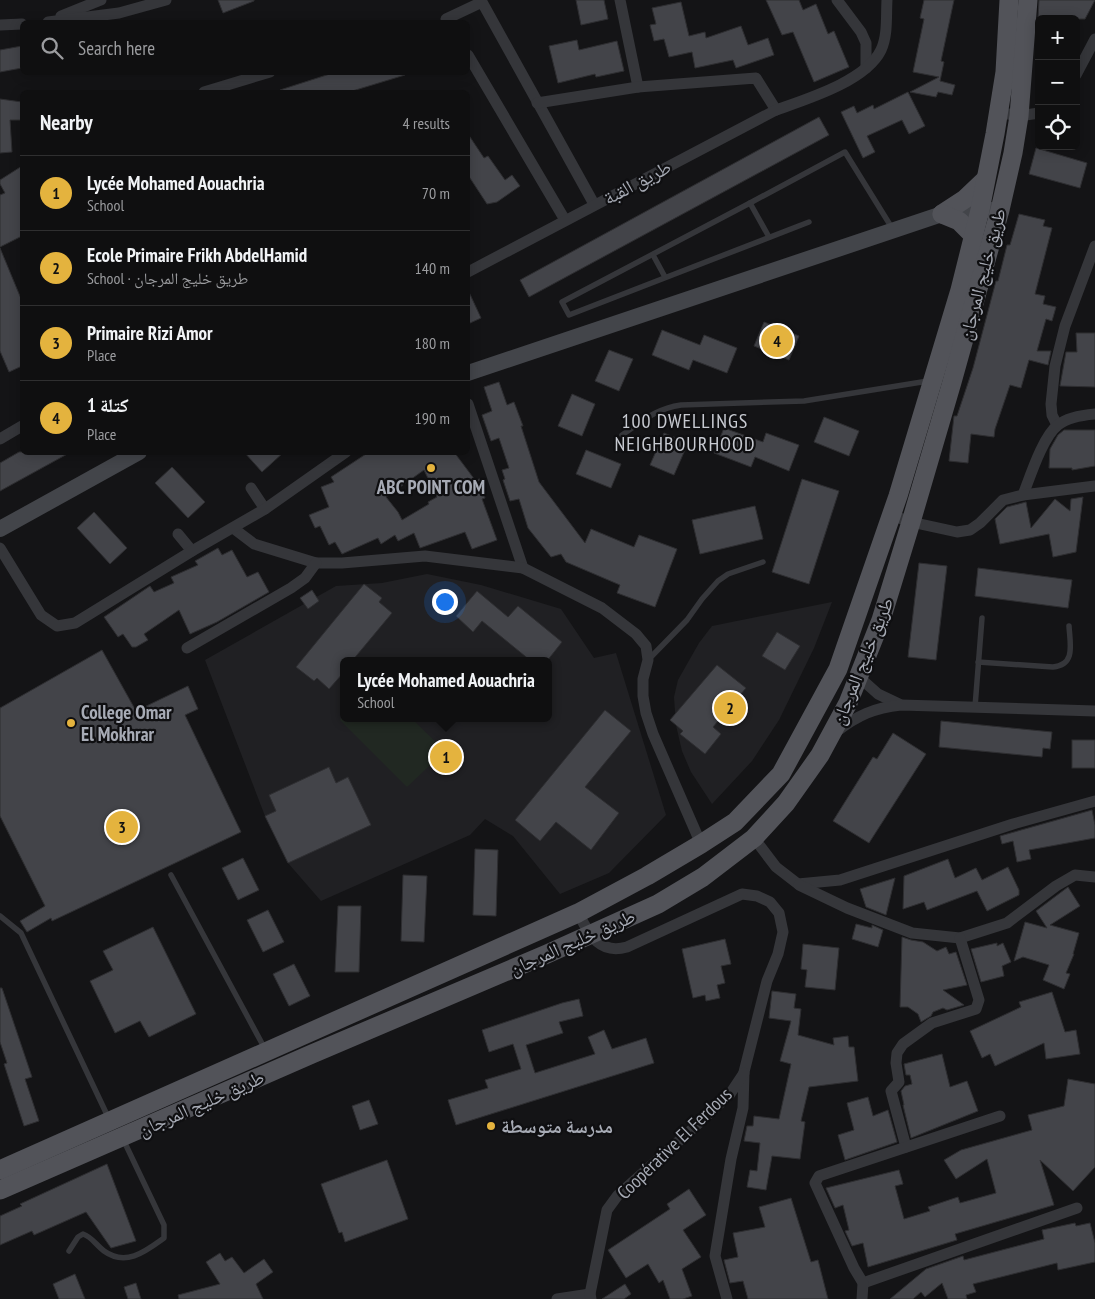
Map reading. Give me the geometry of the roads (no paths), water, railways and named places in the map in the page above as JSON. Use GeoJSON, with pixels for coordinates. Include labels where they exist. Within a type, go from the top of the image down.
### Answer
{"type":"FeatureCollection","features":[{"type":"Feature","properties":{"kind":"main road","name":"طريق خليج المرجان"},"geometry":{"type":"LineString","coordinates":[[0,1190],[547,954],[658,904],[703,877],[754,838],[786,803],[820,755],[848,703],[881,620],[911,522],[960,290],[986,180],[1004,72],[1010,0]]}},
{"type":"Feature","properties":{"kind":"main road","name":"طريق خليج المرجان"},"geometry":{"type":"LineString","coordinates":[[0,1170],[578,913],[647,876],[735,822],[781,774],[838,669],[891,515],[942,381],[1000,210],[1019,116],[1028,0]]}},
{"type":"Feature","properties":{"kind":"main road"},"geometry":{"type":"LineString","coordinates":[[942,214],[965,199],[986,180]]}},
{"type":"Feature","properties":{"kind":"main road"},"geometry":{"type":"LineString","coordinates":[[942,214],[959,221],[973,235]]}},
{"type":"Feature","properties":{"kind":"main road"},"geometry":{"type":"LineString","coordinates":[[809,725],[831,736]]}},
{"type":"Feature","properties":{"kind":"main road"},"geometry":{"type":"LineString","coordinates":[[303,1035],[312,1054]]}},
{"type":"Feature","properties":{"kind":"street"},"geometry":{"type":"LineString","coordinates":[[50,20],[101,0]]}},
{"type":"Feature","properties":{"kind":"street"},"geometry":{"type":"LineString","coordinates":[[64,20],[119,13],[166,0]]}},
{"type":"Feature","properties":{"kind":"street"},"geometry":{"type":"LineString","coordinates":[[620,0],[638,87]]}},
{"type":"Feature","properties":{"kind":"street"},"geometry":{"type":"LineString","coordinates":[[837,0],[861,32],[866,44],[866,68]]}},
{"type":"Feature","properties":{"kind":"street","name":"طريق القبة"},"geometry":{"type":"LineString","coordinates":[[470,271],[594,204],[776,110],[810,98],[847,81],[866,68],[880,51],[885,37],[887,0]]}},
{"type":"Feature","properties":{"kind":"street"},"geometry":{"type":"LineString","coordinates":[[449,20],[482,2],[594,204]]}},
{"type":"Feature","properties":{"kind":"street"},"geometry":{"type":"LineString","coordinates":[[0,25],[20,24]]}},
{"type":"Feature","properties":{"kind":"street"},"geometry":{"type":"LineString","coordinates":[[1080,67],[1095,39]]}},
{"type":"Feature","properties":{"kind":"street"},"geometry":{"type":"LineString","coordinates":[[470,58],[565,220]]}},
{"type":"Feature","properties":{"kind":"street"},"geometry":{"type":"LineString","coordinates":[[211,90],[260,75]]}},
{"type":"Feature","properties":{"kind":"street"},"geometry":{"type":"LineString","coordinates":[[538,103],[638,87],[756,78],[776,110]]}},
{"type":"Feature","properties":{"kind":"street"},"geometry":{"type":"LineString","coordinates":[[998,112],[1019,116],[1035,114]]}},
{"type":"Feature","properties":{"kind":"street"},"geometry":{"type":"LineString","coordinates":[[470,371],[942,214],[1000,210]]}},
{"type":"Feature","properties":{"kind":"street"},"geometry":{"type":"LineString","coordinates":[[1057,425],[1052,415],[1051,404],[1055,366],[1065,326],[1095,246]]}},
{"type":"Feature","properties":{"kind":"street"},"geometry":{"type":"LineString","coordinates":[[470,409],[523,568]]}},
{"type":"Feature","properties":{"kind":"street"},"geometry":{"type":"LineString","coordinates":[[1023,494],[1046,440],[1057,425],[1069,419],[1095,414]]}},
{"type":"Feature","properties":{"kind":"street"},"geometry":{"type":"LineString","coordinates":[[0,438],[20,427]]}},
{"type":"Feature","properties":{"kind":"street"},"geometry":{"type":"LineString","coordinates":[[0,529],[134,455]]}},
{"type":"Feature","properties":{"kind":"street"},"geometry":{"type":"LineString","coordinates":[[0,548],[42,615],[58,626],[76,623],[192,551],[265,509],[342,455]]}},
{"type":"Feature","properties":{"kind":"street"},"geometry":{"type":"LineString","coordinates":[[891,515],[911,522],[957,532],[970,530],[980,523],[1003,500],[1023,494],[1095,486]]}},
{"type":"Feature","properties":{"kind":"street"},"geometry":{"type":"LineString","coordinates":[[251,488],[265,509]]}},
{"type":"Feature","properties":{"kind":"street"},"geometry":{"type":"LineString","coordinates":[[233,528],[254,544],[316,563],[342,563],[425,556],[523,568],[602,608],[636,634],[646,646],[648,660],[643,678],[643,696],[646,713],[653,734],[701,844]]}},
{"type":"Feature","properties":{"kind":"street"},"geometry":{"type":"LineString","coordinates":[[178,534],[192,551]]}},
{"type":"Feature","properties":{"kind":"street"},"geometry":{"type":"LineString","coordinates":[[187,648],[291,588],[305,578],[316,563]]}},
{"type":"Feature","properties":{"kind":"street"},"geometry":{"type":"LineString","coordinates":[[859,677],[878,694],[901,704]]}},
{"type":"Feature","properties":{"kind":"street"},"geometry":{"type":"LineString","coordinates":[[831,736],[851,720],[866,712],[901,704],[1095,711]]}},
{"type":"Feature","properties":{"kind":"street"},"geometry":{"type":"LineString","coordinates":[[798,884],[840,880],[1013,824],[1095,801]]}},
{"type":"Feature","properties":{"kind":"street"},"geometry":{"type":"LineString","coordinates":[[754,838],[776,867],[798,884],[847,908],[912,932],[960,938],[1007,922],[1056,886],[1075,875],[1095,877]]}},
{"type":"Feature","properties":{"kind":"street"},"geometry":{"type":"LineString","coordinates":[[578,913],[590,934],[601,945],[619,950],[742,894],[757,896],[770,902],[779,913],[783,932],[778,954],[767,980],[744,1072]]}},
{"type":"Feature","properties":{"kind":"street"},"geometry":{"type":"LineString","coordinates":[[906,1147],[891,1091],[899,1082],[896,1063],[897,1053],[903,1044],[932,1022],[976,1009],[979,1004],[960,938]]}},
{"type":"Feature","properties":{"kind":"street","name":"Coopérative El Ferdous"},"geometry":{"type":"LineString","coordinates":[[557,1299],[590,1296],[607,1210],[618,1195],[730,1094],[744,1072]]}},
{"type":"Feature","properties":{"kind":"street","name":"Coopérative El Ferdous"},"geometry":{"type":"LineString","coordinates":[[728,1299],[715,1256],[743,1108],[744,1072]]}},
{"type":"Feature","properties":{"kind":"street"},"geometry":{"type":"LineString","coordinates":[[862,1299],[863,1283],[815,1183],[819,1176],[1000,1116]]}},
{"type":"Feature","properties":{"kind":"street"},"geometry":{"type":"LineString","coordinates":[[863,1283],[1076,1208]]}},
{"type":"Feature","properties":{"kind":"lane"},"geometry":{"type":"LineString","coordinates":[[809,222],[569,315],[562,302],[845,152],[893,230]]}},
{"type":"Feature","properties":{"kind":"lane"},"geometry":{"type":"LineString","coordinates":[[750,204],[769,237]]}},
{"type":"Feature","properties":{"kind":"lane"},"geometry":{"type":"LineString","coordinates":[[653,255],[665,277]]}},
{"type":"Feature","properties":{"kind":"lane"},"geometry":{"type":"LineString","coordinates":[[622,435],[653,414],[682,405],[804,401],[942,381]]}},
{"type":"Feature","properties":{"kind":"lane"},"geometry":{"type":"LineString","coordinates":[[648,660],[687,620],[718,581],[728,574],[763,562]]}},
{"type":"Feature","properties":{"kind":"lane"},"geometry":{"type":"LineString","coordinates":[[975,707],[982,618]]}},
{"type":"Feature","properties":{"kind":"lane"},"geometry":{"type":"LineString","coordinates":[[978,662],[1053,668],[1062,666],[1066,663],[1070,654],[1069,626]]}},
{"type":"Feature","properties":{"kind":"lane"},"geometry":{"type":"LineString","coordinates":[[171,875],[266,1051]]}},
{"type":"Feature","properties":{"kind":"lane"},"geometry":{"type":"LineString","coordinates":[[0,916],[21,933],[110,1122]]}},
{"type":"Feature","properties":{"kind":"lane"},"geometry":{"type":"LineString","coordinates":[[69,1251],[78,1237],[83,1234],[89,1236],[113,1257],[131,1258],[164,1238],[164,1225],[122,1137]]}},
{"type":"Feature","properties":{"kind":"place","name":"كتلة 1"},"geometry":{"type":"Point","coordinates":[777,341]}},
{"type":"Feature","properties":{"kind":"place","name":"ABC POINT COM"},"geometry":{"type":"Point","coordinates":[431,468]}},
{"type":"Feature","properties":{"kind":"place","name":"Ecole Primaire Frikh AbdelHamid"},"geometry":{"type":"Point","coordinates":[730,708]}},
{"type":"Feature","properties":{"kind":"place","name":"College Omar El Mokhrar"},"geometry":{"type":"Point","coordinates":[71,723]}},
{"type":"Feature","properties":{"kind":"place","name":"Lycée Mohamed Aouachria"},"geometry":{"type":"Point","coordinates":[446,757]}},
{"type":"Feature","properties":{"kind":"place","name":"Primaire Rizi Amor"},"geometry":{"type":"Point","coordinates":[122,827]}},
{"type":"Feature","properties":{"kind":"place","name":"مدرسة متوسطة"},"geometry":{"type":"Point","coordinates":[491,1126]}},
{"type":"Feature","properties":{"kind":"district","name":"100 DWELLINGS NEIGHBOURHOOD"},"geometry":{"type":"Point","coordinates":[685,432]}}]}
